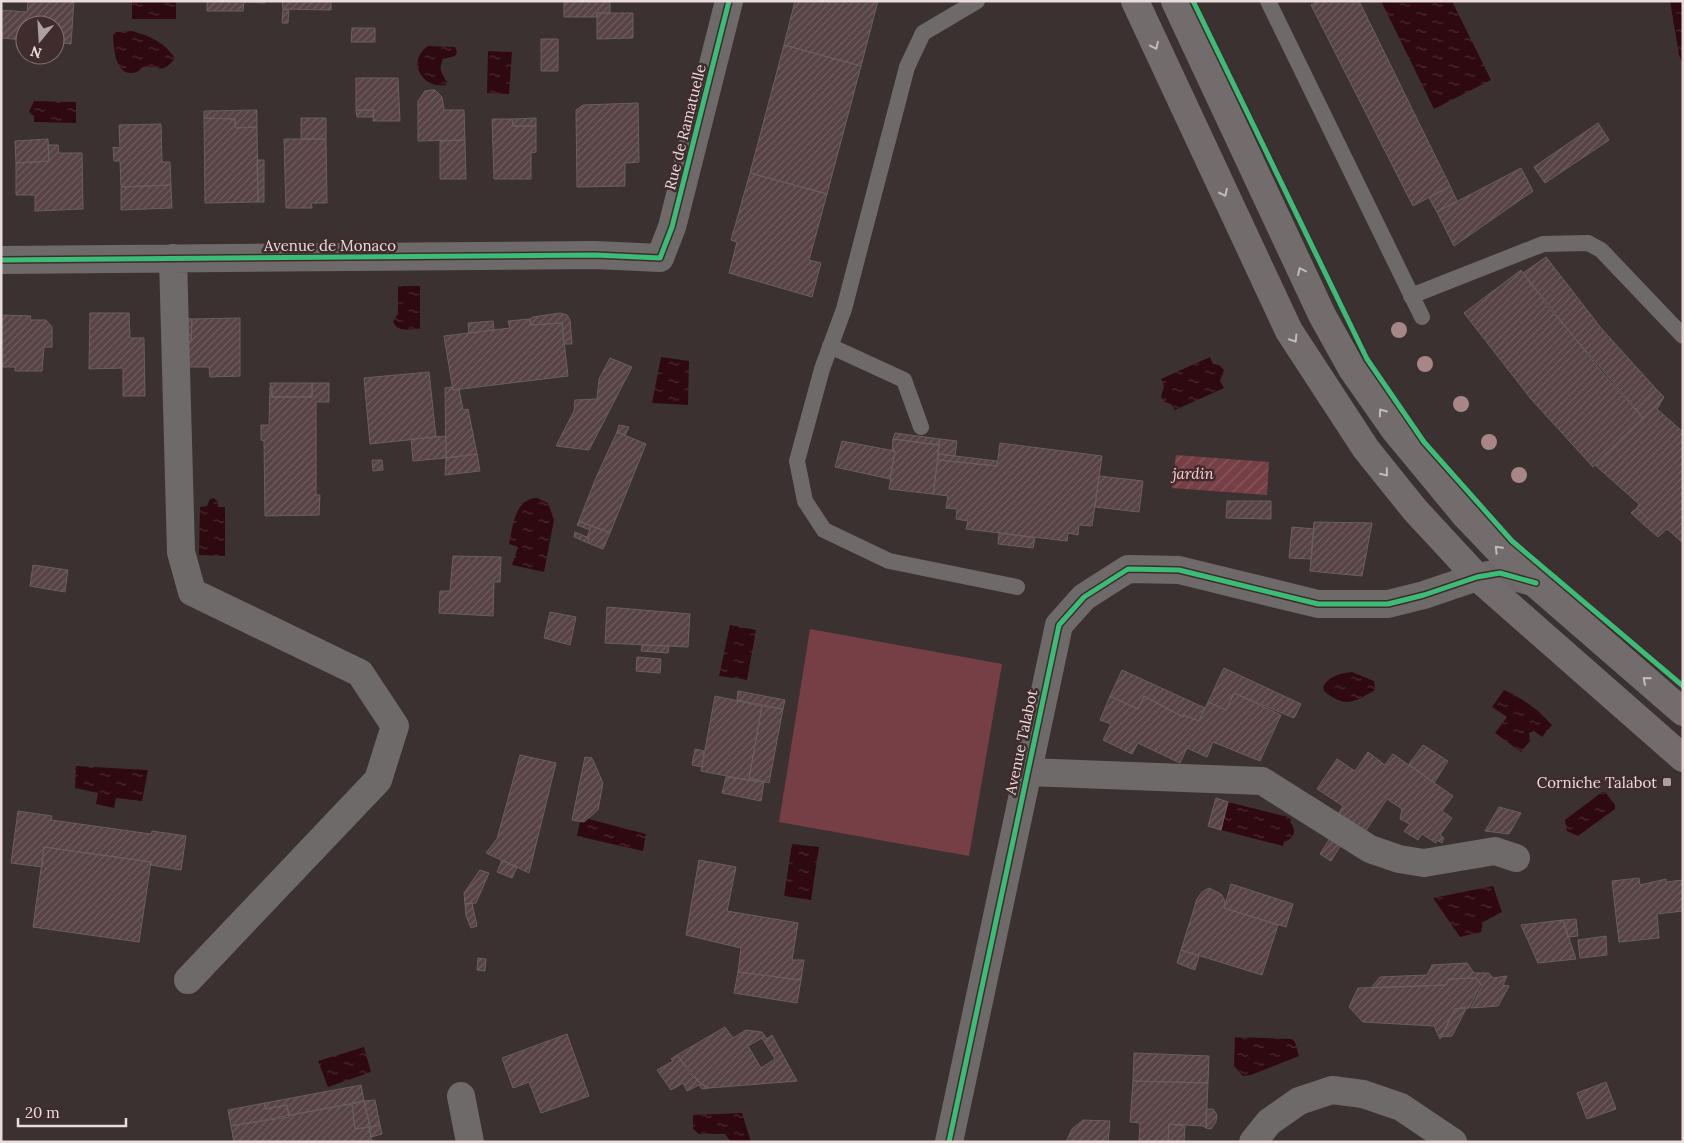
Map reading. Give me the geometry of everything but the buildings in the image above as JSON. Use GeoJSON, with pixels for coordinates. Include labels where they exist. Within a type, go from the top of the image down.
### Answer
{"type":"FeatureCollection","features":[{"type":"Feature","properties":{"kind":"main road"},"geometry":{"type":"LineString","coordinates":[[1135,1],[1289,331],[1366,449],[1415,510],[1477,577],[1683,758]]}},
{"type":"Feature","properties":{"kind":"main road"},"geometry":{"type":"LineString","coordinates":[[1175,1],[1322,315],[1352,369],[1394,429],[1465,515],[1508,560],[1683,712]]}},
{"type":"Feature","properties":{"kind":"street","name":"Rue de Ramatuelle"},"geometry":{"type":"LineString","coordinates":[[660,258],[672,227],[729,1]]}},
{"type":"Feature","properties":{"kind":"street","name":"Avenue de Monaco"},"geometry":{"type":"LineString","coordinates":[[1,260],[595,255],[660,258]]}},
{"type":"Feature","properties":{"kind":"street"},"geometry":{"type":"LineString","coordinates":[[173,258],[181,552],[192,592],[360,674],[395,726],[378,780],[188,980]]}},
{"type":"Feature","properties":{"kind":"street","name":"Avenue Talabot"},"geometry":{"type":"LineString","coordinates":[[950,1142],[1058,625],[1084,596],[1128,569],[1179,570],[1318,604],[1388,604],[1424,595],[1477,577],[1500,573],[1536,583]]}},
{"type":"Feature","properties":{"kind":"street"},"geometry":{"type":"LineString","coordinates":[[1028,772],[1262,781],[1370,848],[1399,859],[1424,863],[1495,851],[1516,858]]}},
{"type":"Feature","properties":{"kind":"street"},"geometry":{"type":"LineString","coordinates":[[1253,1142],[1269,1122],[1299,1100],[1332,1090],[1363,1094],[1401,1107],[1453,1142]]}},
{"type":"Feature","properties":{"kind":"street"},"geometry":{"type":"LineString","coordinates":[[461,1096],[470,1142]]}},
{"type":"Feature","properties":{"kind":"lane"},"geometry":{"type":"LineString","coordinates":[[977,1],[923,33],[907,67],[844,309],[830,346],[797,461],[805,501],[824,530],[889,561],[1017,587]]}},
{"type":"Feature","properties":{"kind":"lane"},"geometry":{"type":"LineString","coordinates":[[1268,1],[1422,318]]}},
{"type":"Feature","properties":{"kind":"lane"},"geometry":{"type":"LineString","coordinates":[[1411,296],[1543,244],[1588,243],[1601,250],[1683,336]]}},
{"type":"Feature","properties":{"kind":"lane"},"geometry":{"type":"LineString","coordinates":[[830,346],[904,380],[921,427]]}},
{"type":"Feature","properties":{"kind":"green space","name":"jardin"},"geometry":{"type":"Polygon","coordinates":[[[1176,455],[1269,462],[1267,495],[1172,488],[1176,455]]]}},
{"type":"Feature","properties":{"kind":"green space"},"geometry":{"type":"Polygon","coordinates":[[[810,629],[1002,664],[969,856],[779,822],[810,629]]]}},
{"type":"Feature","properties":{"kind":"water"},"geometry":{"type":"Polygon","coordinates":[[[132,1],[176,1],[176,19],[132,19],[132,1]]]}},
{"type":"Feature","properties":{"kind":"water"},"geometry":{"type":"Polygon","coordinates":[[[1381,1],[1452,1],[1491,80],[1434,109],[1381,1]]]}},
{"type":"Feature","properties":{"kind":"water"},"geometry":{"type":"Polygon","coordinates":[[[1670,1],[1683,1],[1683,65],[1679,55],[1670,1]]]}},
{"type":"Feature","properties":{"kind":"water"},"geometry":{"type":"Polygon","coordinates":[[[132,31],[156,40],[171,52],[175,58],[166,67],[159,69],[143,67],[137,72],[130,73],[124,71],[120,67],[115,55],[113,35],[116,32],[132,31]]]}},
{"type":"Feature","properties":{"kind":"water"},"geometry":{"type":"Polygon","coordinates":[[[428,46],[455,47],[457,52],[455,56],[443,59],[441,66],[441,71],[447,82],[446,85],[430,83],[420,73],[418,59],[421,52],[428,46]]]}},
{"type":"Feature","properties":{"kind":"water"},"geometry":{"type":"Polygon","coordinates":[[[488,51],[512,52],[509,94],[487,93],[488,51]]]}},
{"type":"Feature","properties":{"kind":"water"},"geometry":{"type":"Polygon","coordinates":[[[34,101],[76,102],[76,123],[34,122],[34,116],[29,112],[34,101]]]}},
{"type":"Feature","properties":{"kind":"water"},"geometry":{"type":"Polygon","coordinates":[[[398,286],[420,286],[420,329],[404,330],[395,325],[393,321],[398,314],[398,286]]]}},
{"type":"Feature","properties":{"kind":"water"},"geometry":{"type":"Polygon","coordinates":[[[661,357],[689,361],[688,405],[652,403],[661,357]]]}},
{"type":"Feature","properties":{"kind":"water"},"geometry":{"type":"Polygon","coordinates":[[[1210,357],[1213,364],[1219,365],[1224,370],[1220,381],[1224,388],[1175,410],[1171,404],[1165,402],[1161,397],[1164,386],[1161,379],[1210,357]]]}},
{"type":"Feature","properties":{"kind":"water"},"geometry":{"type":"Polygon","coordinates":[[[214,498],[218,502],[218,507],[225,507],[225,556],[199,555],[200,507],[207,506],[210,499],[214,498]]]}},
{"type":"Feature","properties":{"kind":"water"},"geometry":{"type":"Polygon","coordinates":[[[537,498],[548,503],[554,520],[544,572],[512,565],[518,547],[509,544],[519,509],[523,503],[537,498]]]}},
{"type":"Feature","properties":{"kind":"water"},"geometry":{"type":"Polygon","coordinates":[[[730,625],[756,630],[747,680],[719,676],[730,625]]]}},
{"type":"Feature","properties":{"kind":"water"},"geometry":{"type":"Polygon","coordinates":[[[1352,672],[1374,681],[1375,690],[1350,702],[1338,700],[1324,691],[1323,687],[1328,680],[1339,674],[1352,672]]]}},
{"type":"Feature","properties":{"kind":"water"},"geometry":{"type":"Polygon","coordinates":[[[1504,690],[1530,705],[1552,725],[1542,737],[1534,731],[1529,733],[1530,741],[1521,752],[1495,733],[1507,717],[1492,707],[1504,690]]]}},
{"type":"Feature","properties":{"kind":"water"},"geometry":{"type":"Polygon","coordinates":[[[76,766],[148,770],[142,801],[116,798],[114,808],[96,804],[98,793],[75,788],[76,766]]]}},
{"type":"Feature","properties":{"kind":"water"},"geometry":{"type":"Polygon","coordinates":[[[1602,792],[1605,792],[1615,805],[1615,809],[1578,836],[1567,831],[1565,820],[1602,792]]]}},
{"type":"Feature","properties":{"kind":"water"},"geometry":{"type":"Polygon","coordinates":[[[1228,802],[1292,818],[1290,822],[1294,828],[1293,836],[1284,842],[1283,846],[1221,830],[1228,802]]]}},
{"type":"Feature","properties":{"kind":"water"},"geometry":{"type":"Polygon","coordinates":[[[581,817],[646,834],[643,851],[577,836],[581,817]]]}},
{"type":"Feature","properties":{"kind":"water"},"geometry":{"type":"Polygon","coordinates":[[[792,844],[819,847],[811,900],[784,896],[792,844]]]}},
{"type":"Feature","properties":{"kind":"water"},"geometry":{"type":"Polygon","coordinates":[[[1493,886],[1502,912],[1483,922],[1481,932],[1460,937],[1433,898],[1493,886]]]}},
{"type":"Feature","properties":{"kind":"water"},"geometry":{"type":"Polygon","coordinates":[[[1235,1037],[1292,1039],[1295,1042],[1299,1056],[1251,1075],[1243,1076],[1234,1066],[1235,1037]]]}},
{"type":"Feature","properties":{"kind":"water"},"geometry":{"type":"Polygon","coordinates":[[[364,1047],[371,1072],[328,1087],[318,1061],[364,1047]]]}},
{"type":"Feature","properties":{"kind":"water"},"geometry":{"type":"Polygon","coordinates":[[[742,1113],[751,1142],[731,1142],[725,1134],[699,1134],[693,1129],[693,1115],[742,1113]]]}},
{"type":"Feature","properties":{"kind":"cycle path"},"geometry":{"type":"LineString","coordinates":[[1,260],[595,255],[660,258],[672,227],[729,1]]}},
{"type":"Feature","properties":{"kind":"cycle path"},"geometry":{"type":"LineString","coordinates":[[1193,1],[1367,359],[1424,442],[1512,541],[1683,686]]}},
{"type":"Feature","properties":{"kind":"cycle path"},"geometry":{"type":"LineString","coordinates":[[949,1142],[1059,625],[1084,597],[1128,569],[1179,570],[1318,604],[1388,604],[1424,595],[1477,577],[1500,573],[1536,583]]}},
{"type":"Feature","properties":{"kind":"place","name":"Corniche Talabot"},"geometry":{"type":"Point","coordinates":[1667,782]}}]}
